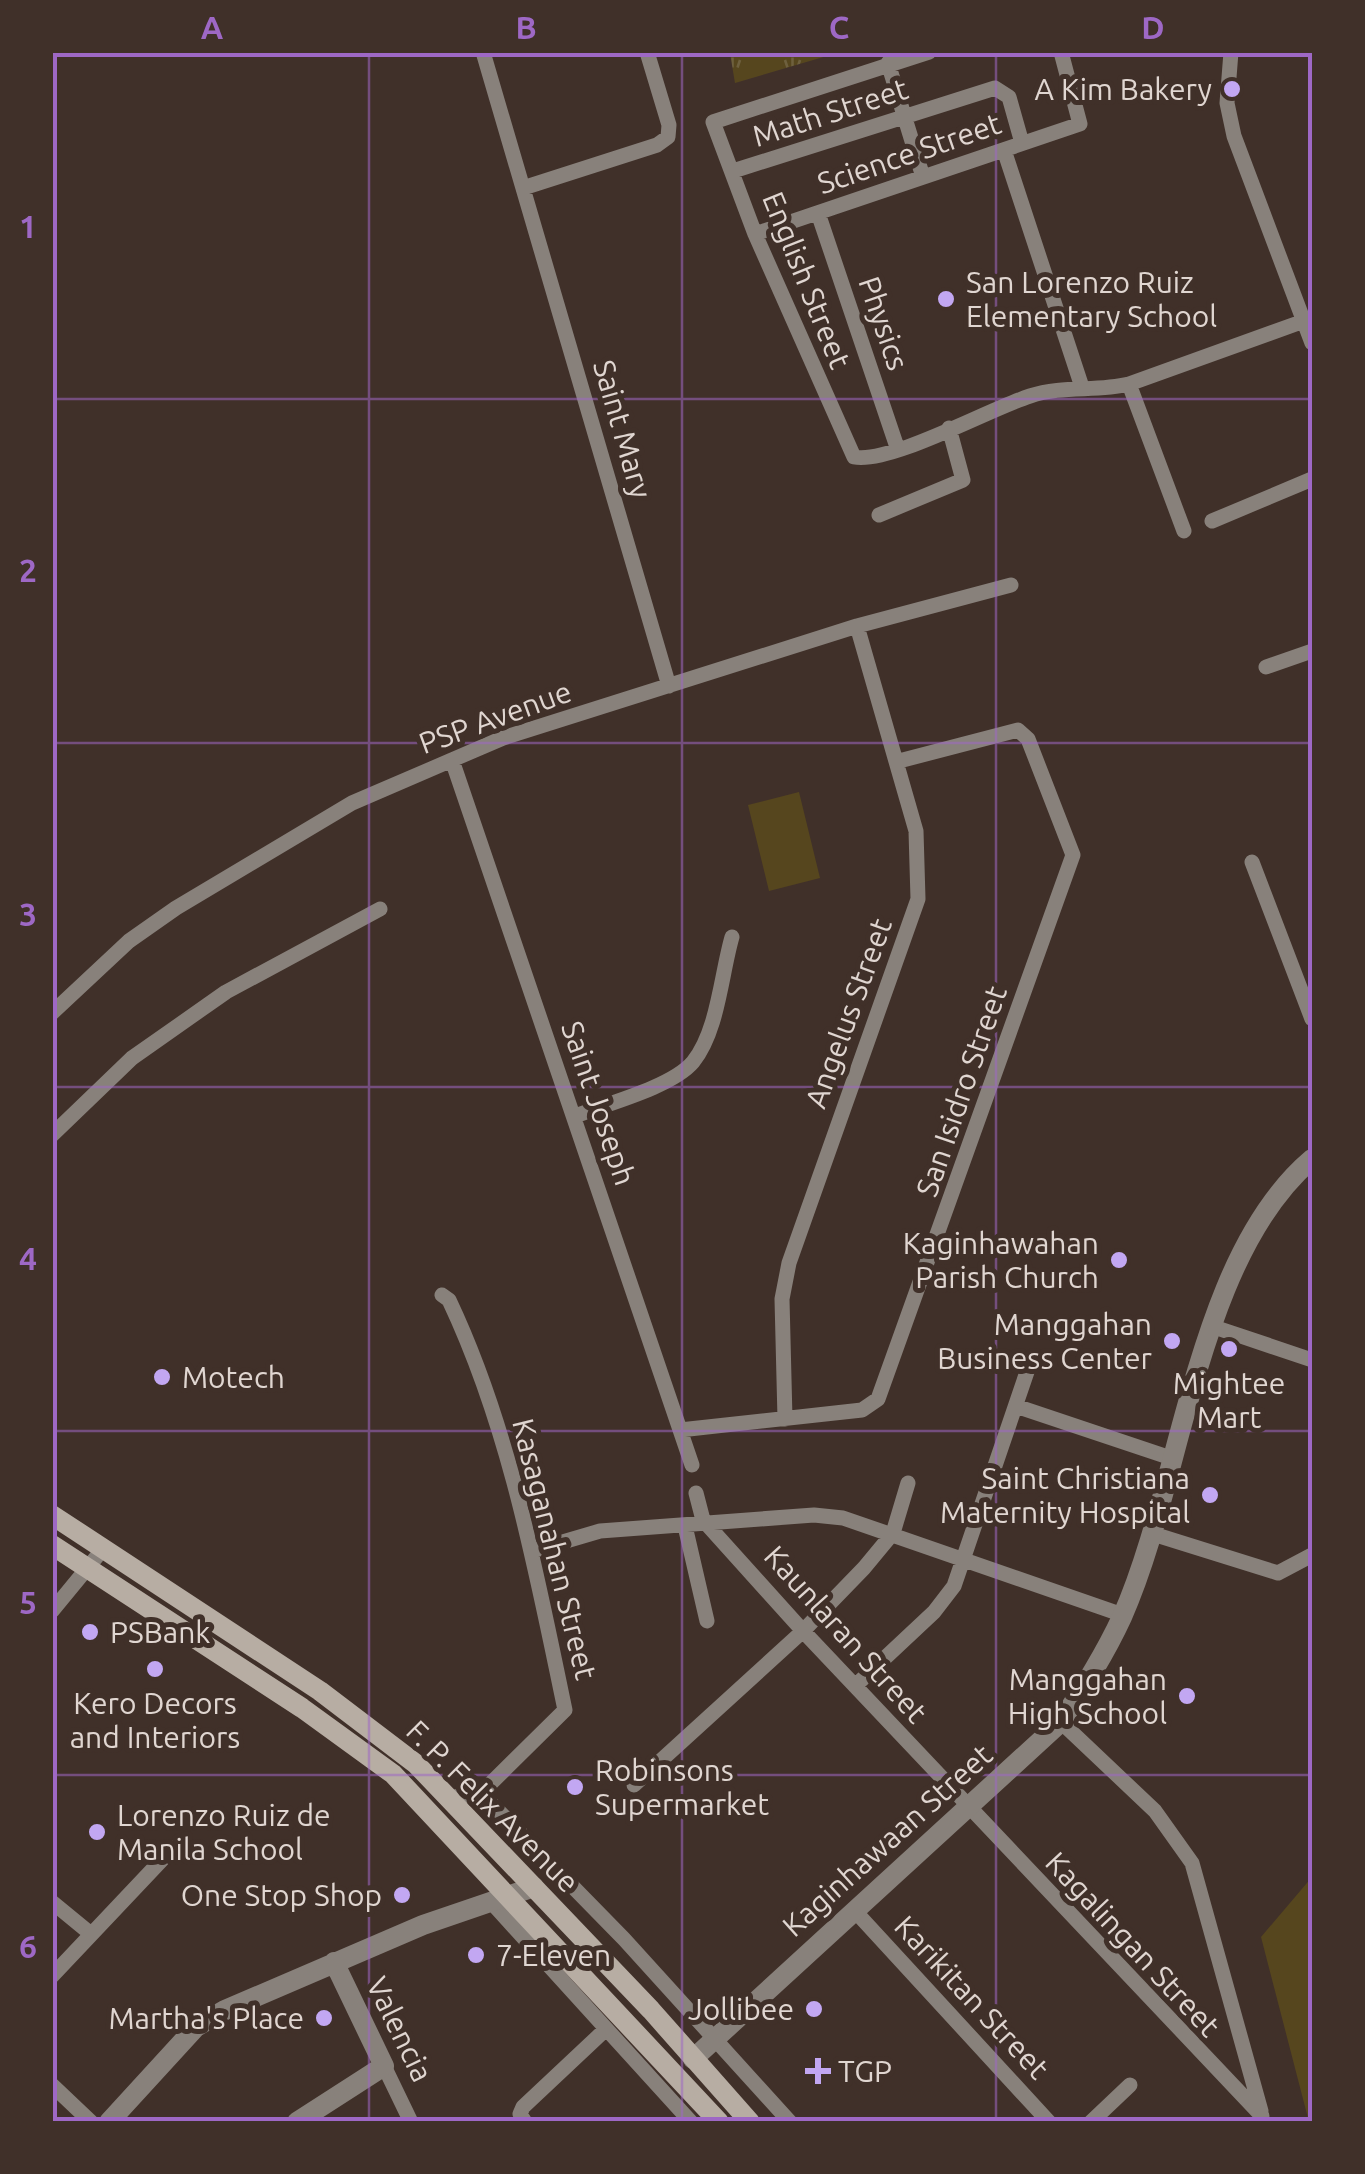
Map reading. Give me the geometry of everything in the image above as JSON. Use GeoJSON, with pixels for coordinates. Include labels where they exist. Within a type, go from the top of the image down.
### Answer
{"type":"FeatureCollection","features":[{"type":"Feature","properties":{"kind":"main road","name":"F. P. Felix Avenue"},"geometry":{"type":"LineString","coordinates":[[52,1515],[334,1701],[416,1764],[750,2122]]}},
{"type":"Feature","properties":{"kind":"main road","name":"F. P. Felix Avenue"},"geometry":{"type":"LineString","coordinates":[[52,1544],[392,1774],[501,1899],[719,2122]]}},
{"type":"Feature","properties":{"kind":"street","name":"Saint Mary"},"geometry":{"type":"LineString","coordinates":[[484,52],[670,686]]}},
{"type":"Feature","properties":{"kind":"street"},"geometry":{"type":"LineString","coordinates":[[523,188],[657,145],[668,137],[669,125],[647,52]]}},
{"type":"Feature","properties":{"kind":"street"},"geometry":{"type":"LineString","coordinates":[[923,177],[888,63],[929,52]]}},
{"type":"Feature","properties":{"kind":"street","name":"Science Street"},"geometry":{"type":"LineString","coordinates":[[756,234],[1080,124],[1061,52]]}},
{"type":"Feature","properties":{"kind":"street"},"geometry":{"type":"LineString","coordinates":[[1231,52],[1226,103],[1234,136],[1312,342]]}},
{"type":"Feature","properties":{"kind":"street","name":"English Street"},"geometry":{"type":"LineString","coordinates":[[888,63],[713,122],[756,234],[854,457],[898,450]]}},
{"type":"Feature","properties":{"kind":"street","name":"Math Street"},"geometry":{"type":"LineString","coordinates":[[733,171],[995,88],[1004,90],[1022,144]]}},
{"type":"Feature","properties":{"kind":"street"},"geometry":{"type":"LineString","coordinates":[[1004,150],[1082,387]]}},
{"type":"Feature","properties":{"kind":"street","name":"Physics"},"geometry":{"type":"LineString","coordinates":[[818,213],[898,450]]}},
{"type":"Feature","properties":{"kind":"street"},"geometry":{"type":"LineString","coordinates":[[898,450],[1034,394],[1082,387],[1102,391],[1129,384],[1304,320]]}},
{"type":"Feature","properties":{"kind":"street"},"geometry":{"type":"LineString","coordinates":[[1129,384],[1184,531]]}},
{"type":"Feature","properties":{"kind":"street"},"geometry":{"type":"LineString","coordinates":[[879,515],[963,480],[949,428]]}},
{"type":"Feature","properties":{"kind":"street"},"geometry":{"type":"LineString","coordinates":[[1212,520],[1312,479]]}},
{"type":"Feature","properties":{"kind":"street","name":"PSP Avenue"},"geometry":{"type":"LineString","coordinates":[[52,1014],[129,941],[176,908],[352,803],[503,738],[857,626],[1011,585]]}},
{"type":"Feature","properties":{"kind":"street","name":"Angelus Street"},"geometry":{"type":"LineString","coordinates":[[785,1419],[782,1299],[789,1263],[918,899],[916,830],[857,626]]}},
{"type":"Feature","properties":{"kind":"street"},"geometry":{"type":"LineString","coordinates":[[1266,666],[1312,651]]}},
{"type":"Feature","properties":{"kind":"street","name":"San Isidro Street"},"geometry":{"type":"LineString","coordinates":[[680,1430],[872,1406],[884,1388],[1073,855],[1028,740],[1018,730],[899,761]]}},
{"type":"Feature","properties":{"kind":"street","name":"Saint Joseph"},"geometry":{"type":"LineString","coordinates":[[452,760],[692,1465]]}},
{"type":"Feature","properties":{"kind":"street"},"geometry":{"type":"LineString","coordinates":[[1252,862],[1312,1019]]}},
{"type":"Feature","properties":{"kind":"street"},"geometry":{"type":"LineString","coordinates":[[52,1135],[132,1058],[226,992],[380,909]]}},
{"type":"Feature","properties":{"kind":"street"},"geometry":{"type":"LineString","coordinates":[[574,1116],[672,1078],[694,1060],[704,1041],[732,937]]}},
{"type":"Feature","properties":{"kind":"street","name":"Kaginhawaan Street"},"geometry":{"type":"LineString","coordinates":[[692,2060],[1061,1722],[1123,1615],[1239,1258],[1270,1203],[1312,1159]]}},
{"type":"Feature","properties":{"kind":"street","name":"Kasaganahan Street"},"geometry":{"type":"LineString","coordinates":[[442,1295],[449,1300],[475,1354],[532,1551],[565,1710],[481,1793]]}},
{"type":"Feature","properties":{"kind":"street"},"geometry":{"type":"LineString","coordinates":[[1214,1327],[1312,1360]]}},
{"type":"Feature","properties":{"kind":"street"},"geometry":{"type":"LineString","coordinates":[[855,1686],[934,1612],[954,1586],[1030,1363]]}},
{"type":"Feature","properties":{"kind":"street"},"geometry":{"type":"LineString","coordinates":[[1016,1406],[1174,1459]]}},
{"type":"Feature","properties":{"kind":"street"},"geometry":{"type":"LineString","coordinates":[[634,1785],[802,1631],[893,1533],[908,1484]]}},
{"type":"Feature","properties":{"kind":"street","name":"Kaunlaran Street"},"geometry":{"type":"LineString","coordinates":[[696,1492],[708,1526],[966,1807]]}},
{"type":"Feature","properties":{"kind":"street"},"geometry":{"type":"LineString","coordinates":[[532,1551],[600,1531],[814,1516],[843,1518],[1123,1615]]}},
{"type":"Feature","properties":{"kind":"street"},"geometry":{"type":"LineString","coordinates":[[685,1526],[706,1621]]}},
{"type":"Feature","properties":{"kind":"street"},"geometry":{"type":"LineString","coordinates":[[1150,1532],[1278,1573],[1312,1554]]}},
{"type":"Feature","properties":{"kind":"street"},"geometry":{"type":"LineString","coordinates":[[52,1611],[103,1549]]}},
{"type":"Feature","properties":{"kind":"street"},"geometry":{"type":"LineString","coordinates":[[1061,1722],[1155,1811],[1192,1864],[1263,2119]]}},
{"type":"Feature","properties":{"kind":"street"},"geometry":{"type":"LineString","coordinates":[[448,1798],[481,1793],[790,2122]]}},
{"type":"Feature","properties":{"kind":"street","name":"Kagalingan Street"},"geometry":{"type":"LineString","coordinates":[[966,1807],[1263,2119]]}},
{"type":"Feature","properties":{"kind":"street"},"geometry":{"type":"LineString","coordinates":[[52,1976],[174,1848]]}},
{"type":"Feature","properties":{"kind":"street"},"geometry":{"type":"LineString","coordinates":[[109,2122],[196,2028],[224,2010],[334,1962],[534,1887]]}},
{"type":"Feature","properties":{"kind":"street"},"geometry":{"type":"LineString","coordinates":[[501,1899],[606,2028],[692,2122]]}},
{"type":"Feature","properties":{"kind":"street"},"geometry":{"type":"LineString","coordinates":[[52,1902],[91,1934]]}},
{"type":"Feature","properties":{"kind":"street","name":"Karikitan Street"},"geometry":{"type":"LineString","coordinates":[[854,1910],[1048,2122]]}},
{"type":"Feature","properties":{"kind":"street","name":"Valencia"},"geometry":{"type":"LineString","coordinates":[[334,1962],[412,2122]]}},
{"type":"Feature","properties":{"kind":"street"},"geometry":{"type":"LineString","coordinates":[[525,2122],[520,2116],[523,2107],[606,2028]]}},
{"type":"Feature","properties":{"kind":"street"},"geometry":{"type":"LineString","coordinates":[[298,2122],[384,2066]]}},
{"type":"Feature","properties":{"kind":"street"},"geometry":{"type":"LineString","coordinates":[[1091,2122],[1130,2085]]}},
{"type":"Feature","properties":{"kind":"street"},"geometry":{"type":"LineString","coordinates":[[52,2086],[91,2122]]}},
{"type":"Feature","properties":{"kind":"green space"},"geometry":{"type":"Polygon","coordinates":[[[730,52],[837,53],[735,83],[730,52]]]}},
{"type":"Feature","properties":{"kind":"green space"},"geometry":{"type":"Polygon","coordinates":[[[799,792],[820,878],[769,891],[748,805],[799,792]]]}},
{"type":"Feature","properties":{"kind":"green space"},"geometry":{"type":"Polygon","coordinates":[[[1312,1877],[1312,2121],[1309,2122],[1261,1937],[1312,1877]]]}},
{"type":"Feature","properties":{"kind":"place","name":"A Kim Bakery"},"geometry":{"type":"Point","coordinates":[1232,89]}},
{"type":"Feature","properties":{"kind":"place","name":"San Lorenzo Ruiz Elementary School"},"geometry":{"type":"Point","coordinates":[946,299]}},
{"type":"Feature","properties":{"kind":"place","name":"Kaginhawahan Parish Church"},"geometry":{"type":"Point","coordinates":[1119,1260]}},
{"type":"Feature","properties":{"kind":"place","name":"Manggahan Business Center"},"geometry":{"type":"Point","coordinates":[1172,1341]}},
{"type":"Feature","properties":{"kind":"place","name":"Mightee Mart"},"geometry":{"type":"Point","coordinates":[1229,1349]}},
{"type":"Feature","properties":{"kind":"place","name":"Motech"},"geometry":{"type":"Point","coordinates":[162,1377]}},
{"type":"Feature","properties":{"kind":"place","name":"Saint Christiana Maternity Hospital"},"geometry":{"type":"Point","coordinates":[1210,1495]}},
{"type":"Feature","properties":{"kind":"place","name":"PSBank"},"geometry":{"type":"Point","coordinates":[90,1632]}},
{"type":"Feature","properties":{"kind":"place","name":"Kero Decors and Interiors"},"geometry":{"type":"Point","coordinates":[155,1669]}},
{"type":"Feature","properties":{"kind":"place","name":"Manggahan High School"},"geometry":{"type":"Point","coordinates":[1187,1696]}},
{"type":"Feature","properties":{"kind":"place","name":"Robinsons Supermarket"},"geometry":{"type":"Point","coordinates":[575,1787]}},
{"type":"Feature","properties":{"kind":"place","name":"Lorenzo Ruiz de Manila School"},"geometry":{"type":"Point","coordinates":[97,1832]}},
{"type":"Feature","properties":{"kind":"place","name":"One Stop Shop"},"geometry":{"type":"Point","coordinates":[402,1895]}},
{"type":"Feature","properties":{"kind":"place","name":"7-Eleven"},"geometry":{"type":"Point","coordinates":[476,1955]}},
{"type":"Feature","properties":{"kind":"place","name":"Jollibee"},"geometry":{"type":"Point","coordinates":[814,2009]}},
{"type":"Feature","properties":{"kind":"place","name":"Martha's Place"},"geometry":{"type":"Point","coordinates":[324,2018]}},
{"type":"Feature","properties":{"kind":"place","name":"TGP"},"geometry":{"type":"Point","coordinates":[818,2071]}}]}
